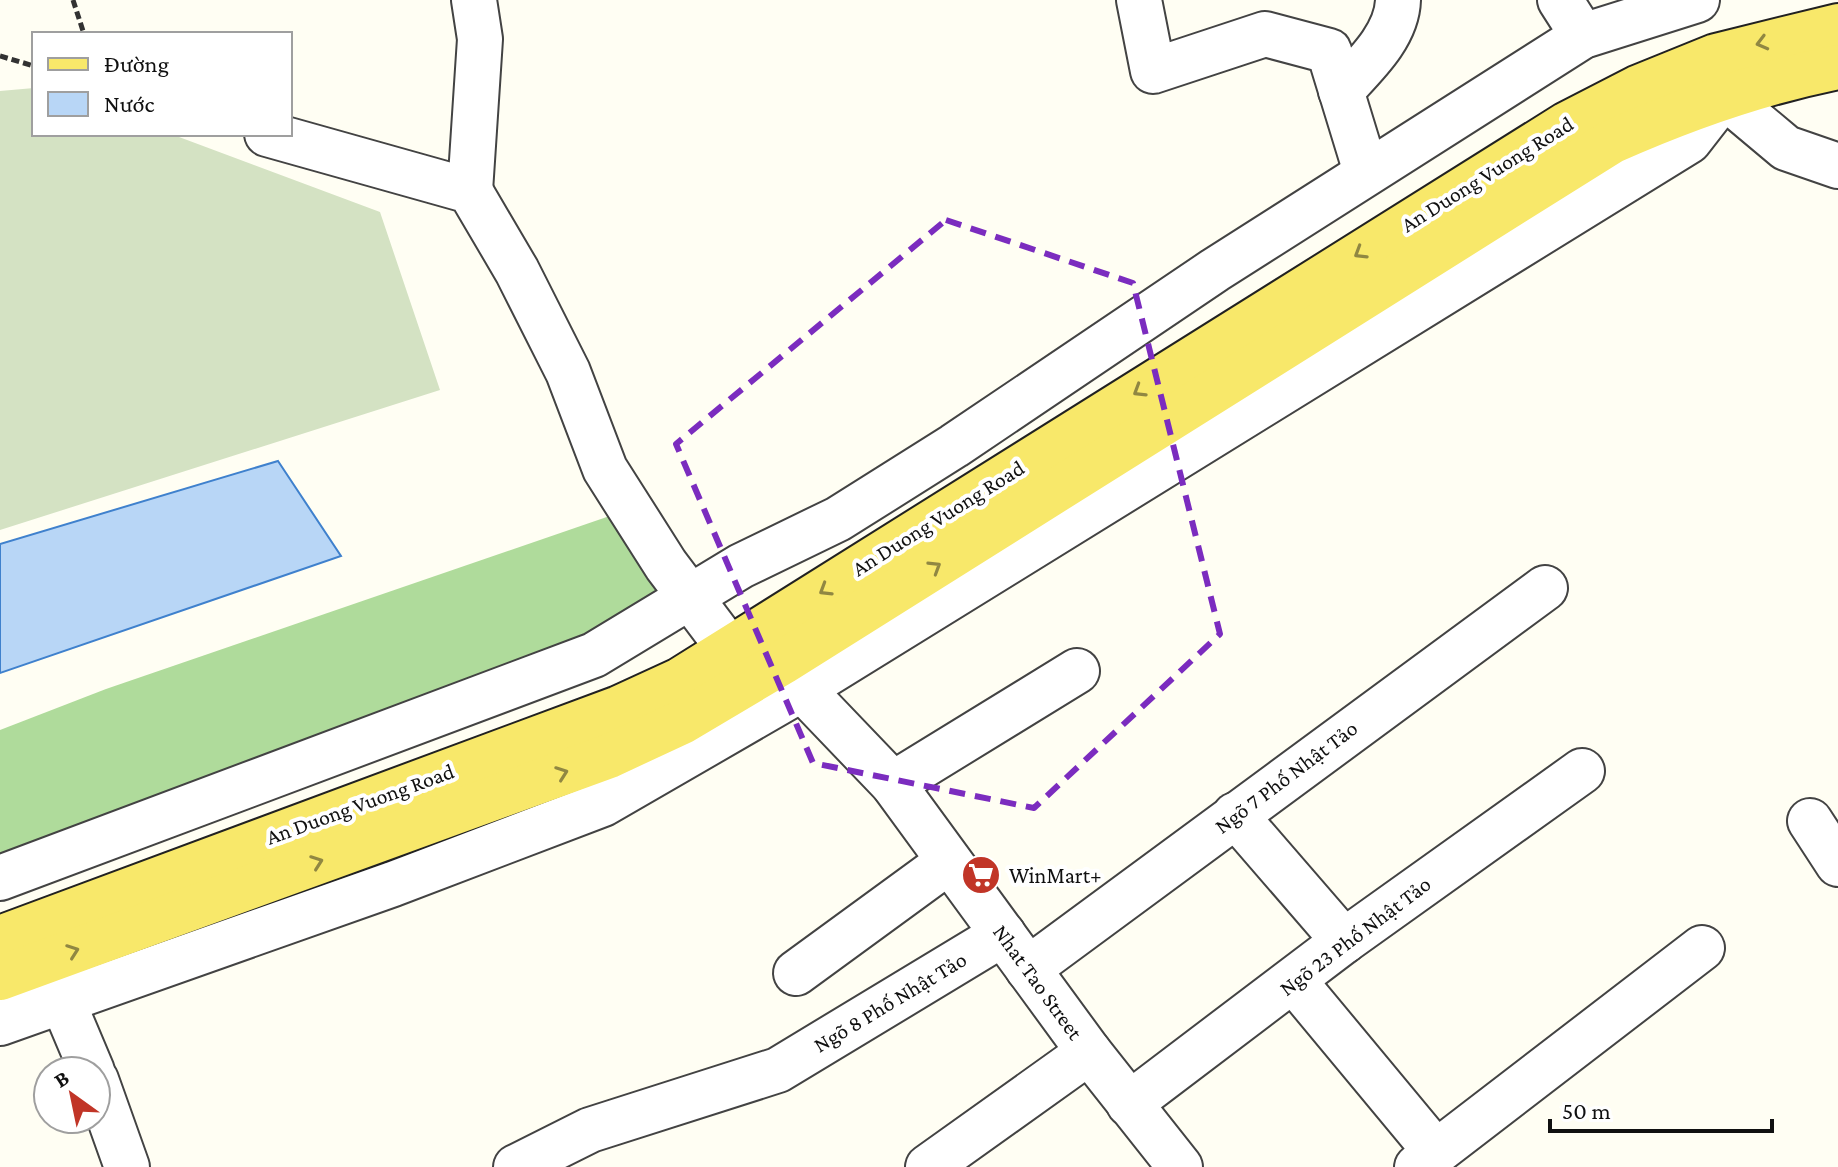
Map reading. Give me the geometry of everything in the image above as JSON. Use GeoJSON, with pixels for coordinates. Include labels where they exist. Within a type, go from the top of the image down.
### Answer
{"type":"FeatureCollection","features":[{"type":"Feature","properties":{"kind":"main road","name":"An Duong Vuong Road"},"geometry":{"type":"LineString","coordinates":[[0,938],[619,708],[680,680],[1567,124],[1637,88],[1716,56],[1838,26]]}},
{"type":"Feature","properties":{"kind":"main road","name":"An Duong Vuong Road"},"geometry":{"type":"LineString","coordinates":[[0,978],[609,756],[793,676],[1611,142],[1772,80],[1838,67]]}},
{"type":"Feature","properties":{"kind":"street"},"geometry":{"type":"LineString","coordinates":[[474,0],[480,39],[470,191],[517,271],[568,372],[605,469],[689,596],[730,650]]}},
{"type":"Feature","properties":{"kind":"street"},"geometry":{"type":"LineString","coordinates":[[1139,0],[1153,71],[1268,17],[1329,51],[1366,172]]}},
{"type":"Feature","properties":{"kind":"street"},"geometry":{"type":"LineString","coordinates":[[1341,91],[1381,46],[1398,11],[1398,0]]}},
{"type":"Feature","properties":{"kind":"street"},"geometry":{"type":"LineString","coordinates":[[0,878],[594,655],[741,566],[838,519],[941,454],[1366,172],[1571,18],[1697,0]]}},
{"type":"Feature","properties":{"kind":"street"},"geometry":{"type":"LineString","coordinates":[[1724,96],[1786,148],[1838,166]]}},
{"type":"Feature","properties":{"kind":"street"},"geometry":{"type":"LineString","coordinates":[[274,136],[470,191]]}},
{"type":"Feature","properties":{"kind":"street","name":"Ngõ 7 Phố Nhật Tảo"},"geometry":{"type":"LineString","coordinates":[[1028,969],[1545,588]]}},
{"type":"Feature","properties":{"kind":"street"},"geometry":{"type":"LineString","coordinates":[[893,784],[1077,671]]}},
{"type":"Feature","properties":{"kind":"street","name":"Nhat Tao Street"},"geometry":{"type":"LineString","coordinates":[[793,676],[893,784],[1089,1052],[1180,1167]]}},
{"type":"Feature","properties":{"kind":"street","name":"An Duong Vuong Road"},"geometry":{"type":"LineString","coordinates":[[0,1023],[393,884],[603,804],[793,676]]}},
{"type":"Feature","properties":{"kind":"street","name":"Ngõ 23 Phố Nhật Tảo"},"geometry":{"type":"LineString","coordinates":[[1129,1104],[1344,941],[1582,771]]}},
{"type":"Feature","properties":{"kind":"street"},"geometry":{"type":"LineString","coordinates":[[1235,815],[1344,941]]}},
{"type":"Feature","properties":{"kind":"street"},"geometry":{"type":"LineString","coordinates":[[1810,821],[1838,864]]}},
{"type":"Feature","properties":{"kind":"street"},"geometry":{"type":"LineString","coordinates":[[796,973],[948,862]]}},
{"type":"Feature","properties":{"kind":"street","name":"Ngõ 8 Phố Nhật Tảo"},"geometry":{"type":"LineString","coordinates":[[516,1167],[590,1130],[778,1070],[1003,934]]}},
{"type":"Feature","properties":{"kind":"street"},"geometry":{"type":"LineString","coordinates":[[1294,981],[1427,1160],[1702,948]]}},
{"type":"Feature","properties":{"kind":"street"},"geometry":{"type":"LineString","coordinates":[[62,1000],[85,1055]]}},
{"type":"Feature","properties":{"kind":"street"},"geometry":{"type":"LineString","coordinates":[[928,1167],[1089,1052]]}},
{"type":"Feature","properties":{"kind":"street"},"geometry":{"type":"LineString","coordinates":[[112,1125],[127,1167]]}},
{"type":"Feature","properties":{"kind":"path"},"geometry":{"type":"LineString","coordinates":[[73,0],[83,32]]}},
{"type":"Feature","properties":{"kind":"path"},"geometry":{"type":"LineString","coordinates":[[0,56],[32,65]]}},
{"type":"Feature","properties":{"kind":"highlighted area"},"geometry":{"type":"Polygon","coordinates":[[[946,220],[1133,283],[1220,634],[1034,808],[813,763],[676,444],[946,220]]]}},
{"type":"Feature","properties":{"kind":"green space"},"geometry":{"type":"Polygon","coordinates":[[[32,88],[32,136],[176,136],[380,212],[440,390],[0,530],[0,91],[32,88]]]}},
{"type":"Feature","properties":{"kind":"green space"},"geometry":{"type":"Polygon","coordinates":[[[630,509],[689,596],[0,877],[0,730],[106,689],[630,509]]]}},
{"type":"Feature","properties":{"kind":"water"},"geometry":{"type":"Polygon","coordinates":[[[278,461],[341,556],[0,673],[0,544],[278,461]]]}},
{"type":"Feature","properties":{"kind":"place","name":"WinMart+"},"geometry":{"type":"Point","coordinates":[981,875]}}]}
